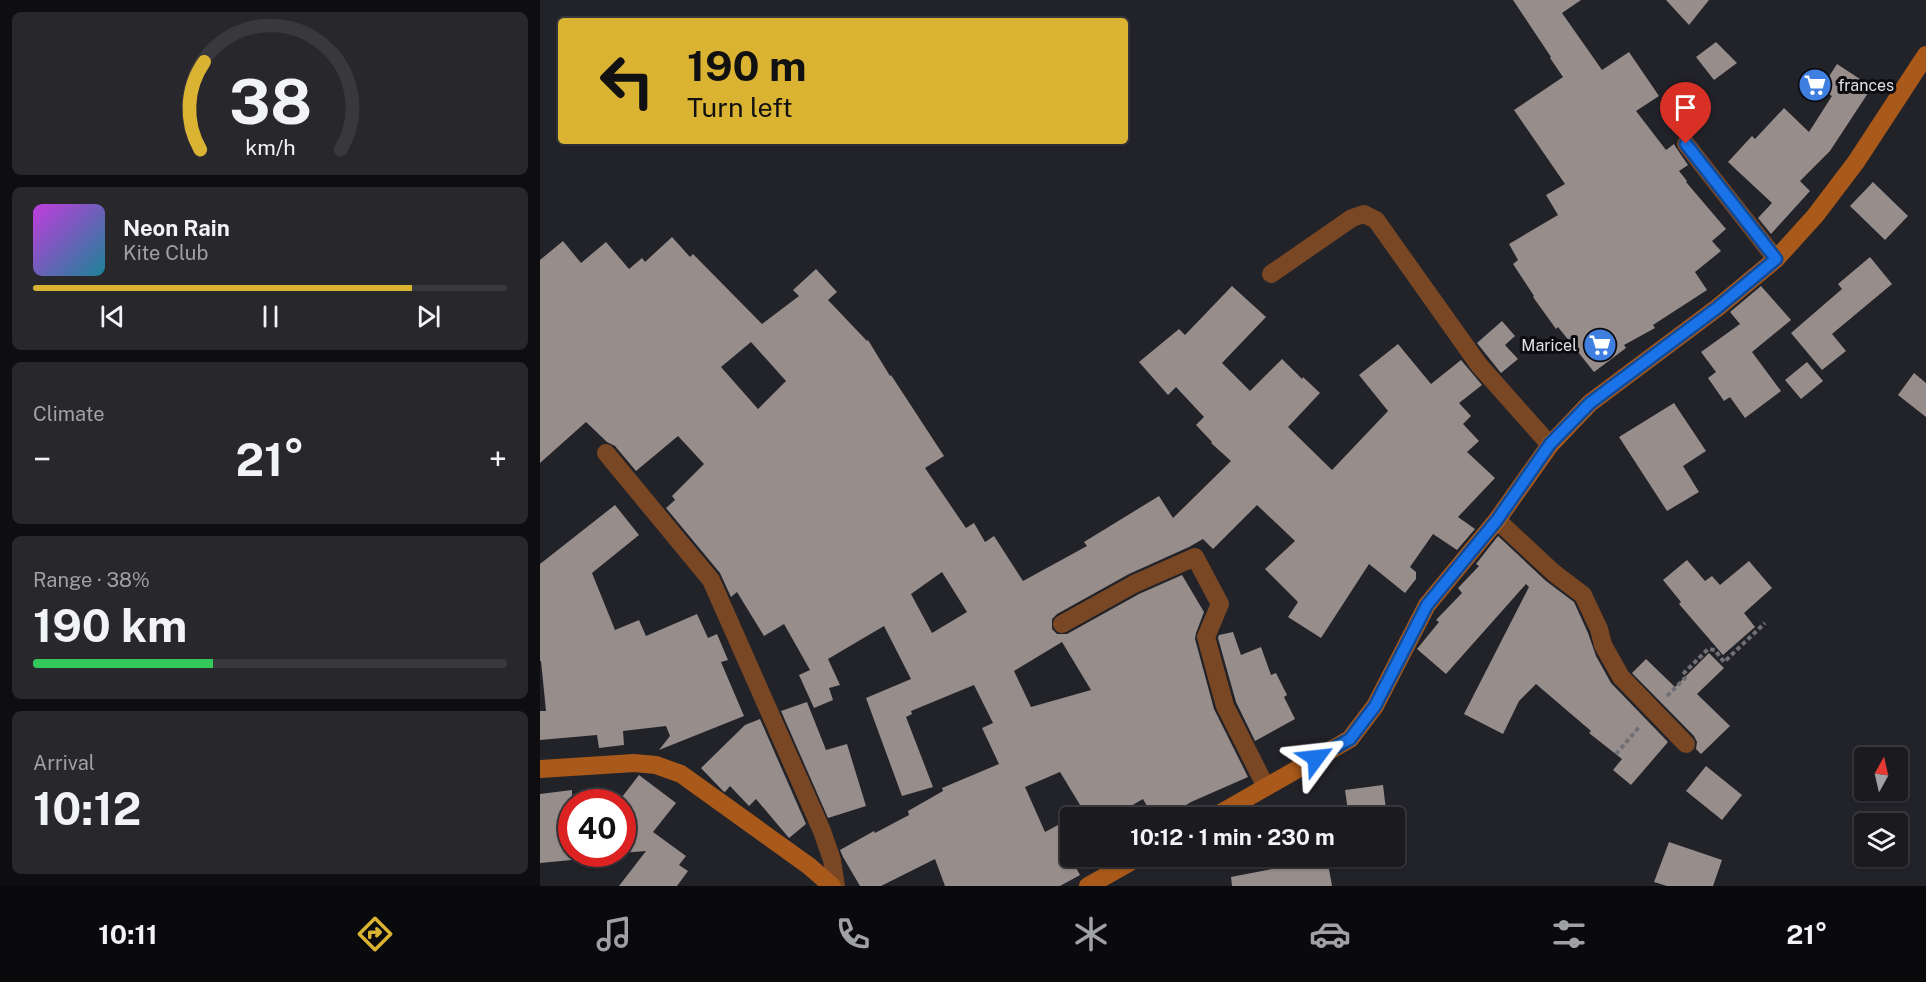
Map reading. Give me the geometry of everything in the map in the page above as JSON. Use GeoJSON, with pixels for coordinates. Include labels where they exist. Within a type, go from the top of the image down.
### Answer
{"type":"FeatureCollection","features":[{"type":"Feature","properties":{"kind":"street"},"geometry":{"type":"LineString","coordinates":[[1231,807],[1350,739],[1375,706],[1427,605],[1497,520],[1550,444],[1590,403],[1717,308],[1776,259],[1815,216],[1856,162],[1926,56]]}},
{"type":"Feature","properties":{"kind":"street"},"geometry":{"type":"LineString","coordinates":[[1686,144],[1776,259]]}},
{"type":"Feature","properties":{"kind":"street"},"geometry":{"type":"LineString","coordinates":[[1271,274],[1352,218],[1365,214],[1376,220],[1479,364],[1550,444]]}},
{"type":"Feature","properties":{"kind":"street"},"geometry":{"type":"LineString","coordinates":[[606,453],[711,580],[822,831],[832,860],[834,886]]}},
{"type":"Feature","properties":{"kind":"street"},"geometry":{"type":"LineString","coordinates":[[1497,520],[1554,573],[1583,595],[1599,628],[1603,645],[1621,677],[1686,744]]}},
{"type":"Feature","properties":{"kind":"street"},"geometry":{"type":"LineString","coordinates":[[1062,624],[1134,584],[1195,557],[1220,604],[1206,637],[1225,706],[1266,787]]}},
{"type":"Feature","properties":{"kind":"street"},"geometry":{"type":"LineString","coordinates":[[540,769],[634,763],[656,765],[681,774],[834,886]]}},
{"type":"Feature","properties":{"kind":"street"},"geometry":{"type":"LineString","coordinates":[[1088,886],[1122,867]]}},
{"type":"Feature","properties":{"kind":"path"},"geometry":{"type":"LineString","coordinates":[[1616,754],[1685,678],[1683,674],[1708,649],[1715,650],[1724,662],[1765,623]]}},
{"type":"Feature","properties":{"kind":"building"},"geometry":{"type":"Polygon","coordinates":[[[1513,0],[1581,0],[1562,13],[1602,70],[1629,52],[1659,96],[1636,111],[1666,150],[1674,144],[1688,165],[1679,171],[1726,229],[1712,241],[1721,251],[1695,272],[1707,290],[1653,325],[1655,328],[1624,345],[1626,348],[1594,372],[1558,327],[1556,329],[1513,264],[1518,260],[1509,244],[1558,215],[1546,195],[1565,184],[1514,110],[1563,77],[1513,0]]]}},
{"type":"Feature","properties":{"kind":"building"},"geometry":{"type":"Polygon","coordinates":[[[1666,0],[1709,0],[1689,25],[1666,0]]]}},
{"type":"Feature","properties":{"kind":"building"},"geometry":{"type":"Polygon","coordinates":[[[1716,42],[1737,63],[1714,80],[1696,57],[1716,42]]]}},
{"type":"Feature","properties":{"kind":"building"},"geometry":{"type":"Polygon","coordinates":[[[1837,64],[1872,87],[1830,151],[1800,181],[1810,191],[1771,234],[1758,218],[1772,203],[1728,162],[1752,136],[1755,139],[1784,108],[1809,132],[1832,96],[1821,89],[1837,64]]]}},
{"type":"Feature","properties":{"kind":"building"},"geometry":{"type":"Polygon","coordinates":[[[1873,182],[1908,216],[1885,240],[1850,206],[1873,182]]]}},
{"type":"Feature","properties":{"kind":"building"},"geometry":{"type":"Polygon","coordinates":[[[672,237],[690,257],[693,254],[762,324],[799,296],[793,290],[816,269],[837,292],[828,300],[868,340],[944,456],[925,468],[966,528],[974,523],[985,542],[994,536],[1023,581],[1087,546],[1084,542],[1159,496],[1173,518],[1231,461],[1196,425],[1204,417],[1176,387],[1168,395],[1139,362],[1179,329],[1185,335],[1232,286],[1266,317],[1222,363],[1250,391],[1282,359],[1320,393],[1288,427],[1332,470],[1388,411],[1359,375],[1398,344],[1431,384],[1461,360],[1482,385],[1459,403],[1471,416],[1463,424],[1479,441],[1467,452],[1495,478],[1458,517],[1475,529],[1457,550],[1433,534],[1410,567],[1416,572],[1416,579],[1405,593],[1369,564],[1321,638],[1288,617],[1298,602],[1265,569],[1295,541],[1257,505],[1213,549],[1203,539],[1129,574],[1057,614],[1052,619],[1052,629],[1057,634],[1067,634],[1139,594],[1182,575],[1204,612],[1195,639],[1214,709],[1248,777],[1183,807],[1148,807],[1143,799],[1129,807],[1081,807],[1060,772],[1025,787],[1045,832],[1060,824],[1060,867],[1076,867],[1080,875],[1060,886],[945,886],[935,859],[881,886],[860,886],[840,850],[909,815],[908,811],[943,791],[942,788],[999,764],[982,728],[993,723],[974,685],[911,711],[912,714],[906,717],[933,787],[902,796],[866,698],[911,679],[884,626],[828,659],[840,685],[829,688],[833,700],[814,708],[799,675],[810,670],[784,624],[764,636],[737,592],[731,597],[720,573],[666,508],[675,500],[672,496],[704,464],[678,436],[636,471],[615,446],[607,442],[586,422],[540,463],[540,260],[563,241],[581,263],[606,242],[629,269],[642,258],[645,262],[672,237]],[[751,342],[721,367],[758,409],[786,381],[751,342]],[[942,572],[911,594],[932,633],[967,612],[942,572]],[[1062,642],[1014,671],[1031,707],[1091,690],[1062,642]]]}},
{"type":"Feature","properties":{"kind":"building"},"geometry":{"type":"Polygon","coordinates":[[[1870,257],[1892,284],[1832,334],[1846,351],[1822,370],[1791,333],[1842,289],[1838,284],[1870,257]]]}},
{"type":"Feature","properties":{"kind":"building"},"geometry":{"type":"Polygon","coordinates":[[[1761,286],[1791,320],[1752,352],[1781,391],[1745,418],[1730,397],[1724,401],[1708,378],[1716,372],[1701,352],[1740,324],[1730,312],[1761,286]]]}},
{"type":"Feature","properties":{"kind":"building"},"geometry":{"type":"Polygon","coordinates":[[[1502,321],[1515,336],[1505,345],[1518,359],[1501,373],[1477,343],[1502,321]]]}},
{"type":"Feature","properties":{"kind":"building"},"geometry":{"type":"Polygon","coordinates":[[[1807,362],[1823,381],[1801,399],[1785,380],[1807,362]]]}},
{"type":"Feature","properties":{"kind":"building"},"geometry":{"type":"Polygon","coordinates":[[[1914,373],[1926,383],[1926,417],[1898,395],[1914,373]]]}},
{"type":"Feature","properties":{"kind":"building"},"geometry":{"type":"Polygon","coordinates":[[[1674,403],[1706,451],[1683,466],[1699,492],[1667,511],[1619,437],[1674,403]]]}},
{"type":"Feature","properties":{"kind":"building"},"geometry":{"type":"Polygon","coordinates":[[[615,505],[639,535],[592,573],[615,630],[639,620],[646,636],[697,614],[708,638],[717,634],[728,660],[721,662],[744,716],[659,750],[670,736],[666,726],[623,731],[624,745],[599,748],[597,735],[540,740],[540,711],[546,711],[540,661],[540,564],[615,505]]]}},
{"type":"Feature","properties":{"kind":"building"},"geometry":{"type":"Polygon","coordinates":[[[1498,536],[1546,581],[1574,602],[1596,656],[1611,683],[1668,742],[1631,785],[1613,770],[1622,759],[1589,733],[1591,731],[1536,684],[1519,701],[1503,734],[1464,714],[1529,587],[1526,584],[1446,674],[1417,649],[1439,622],[1436,620],[1462,593],[1458,588],[1479,566],[1476,564],[1498,536]]]}},
{"type":"Feature","properties":{"kind":"building"},"geometry":{"type":"Polygon","coordinates":[[[1687,560],[1705,581],[1712,576],[1720,585],[1749,561],[1772,588],[1744,613],[1755,627],[1723,655],[1679,604],[1681,602],[1663,580],[1687,560]]]}},
{"type":"Feature","properties":{"kind":"building"},"geometry":{"type":"Polygon","coordinates":[[[1233,632],[1241,655],[1261,647],[1271,675],[1276,673],[1287,695],[1284,697],[1295,719],[1255,741],[1236,702],[1218,638],[1219,635],[1233,632]]]}},
{"type":"Feature","properties":{"kind":"building"},"geometry":{"type":"Polygon","coordinates":[[[1709,653],[1724,668],[1697,694],[1730,726],[1701,754],[1696,749],[1697,742],[1694,736],[1632,673],[1646,659],[1675,687],[1709,653]]]}},
{"type":"Feature","properties":{"kind":"building"},"geometry":{"type":"Polygon","coordinates":[[[807,702],[826,750],[847,744],[866,806],[828,818],[781,711],[807,702]]]}},
{"type":"Feature","properties":{"kind":"building"},"geometry":{"type":"Polygon","coordinates":[[[760,719],[806,824],[789,838],[756,799],[749,806],[730,786],[725,792],[723,791],[701,768],[745,725],[760,719]]]}},
{"type":"Feature","properties":{"kind":"building"},"geometry":{"type":"Polygon","coordinates":[[[1706,766],[1742,795],[1722,820],[1686,791],[1706,766]]]}},
{"type":"Feature","properties":{"kind":"building"},"geometry":{"type":"Polygon","coordinates":[[[639,775],[676,803],[653,832],[686,856],[679,865],[688,871],[677,886],[619,886],[636,867],[646,851],[636,852],[636,789],[628,789],[639,775]]]}},
{"type":"Feature","properties":{"kind":"building"},"geometry":{"type":"Polygon","coordinates":[[[1383,785],[1386,807],[1347,807],[1345,790],[1383,785]]]}},
{"type":"Feature","properties":{"kind":"building"},"geometry":{"type":"Polygon","coordinates":[[[558,792],[558,861],[540,863],[540,794],[558,792]]]}},
{"type":"Feature","properties":{"kind":"building"},"geometry":{"type":"Polygon","coordinates":[[[1669,842],[1722,860],[1713,886],[1667,886],[1654,882],[1669,842]]]}},
{"type":"Feature","properties":{"kind":"building"},"geometry":{"type":"Polygon","coordinates":[[[1282,867],[1329,867],[1332,886],[1232,886],[1231,877],[1282,867]]]}},
{"type":"Feature","properties":{"kind":"place","name":"frances"},"geometry":{"type":"Point","coordinates":[1815,85]}},
{"type":"Feature","properties":{"kind":"place","name":"Maricel"},"geometry":{"type":"Point","coordinates":[1600,345]}},
{"type":"Feature","properties":{"kind":"route"},"geometry":{"type":"LineString","coordinates":[[1316,758],[1350,739],[1375,706],[1427,605],[1497,520],[1550,444],[1590,403],[1717,308],[1776,259],[1686,144]]}}]}
